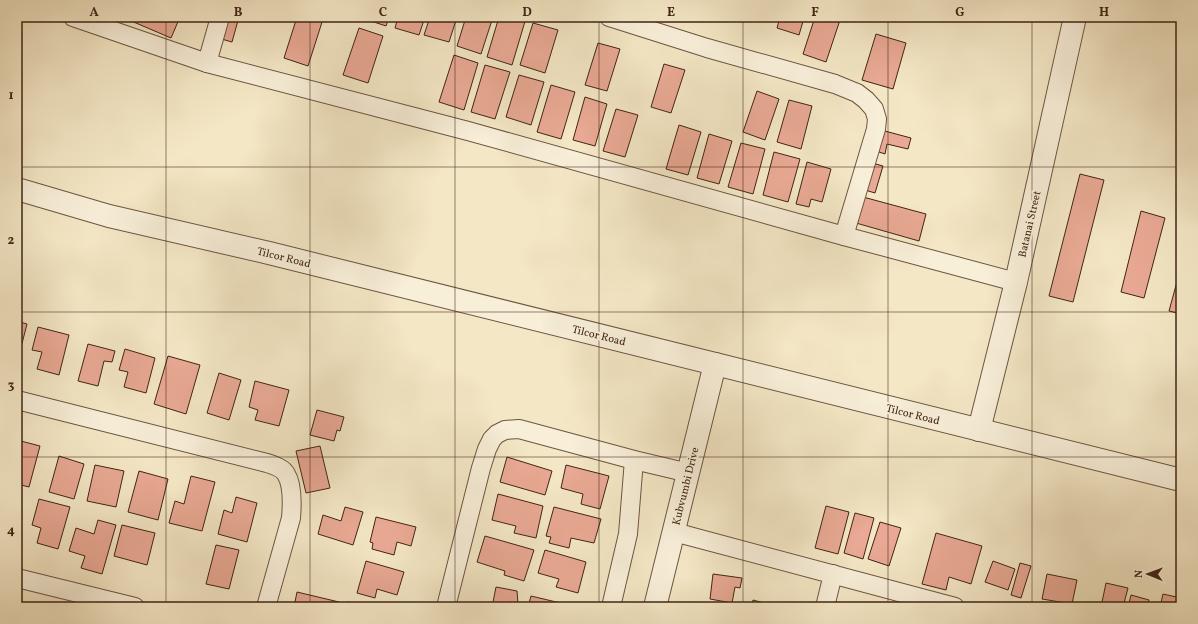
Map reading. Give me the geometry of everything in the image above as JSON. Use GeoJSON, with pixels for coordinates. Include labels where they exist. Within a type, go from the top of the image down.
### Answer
{"type":"FeatureCollection","features":[{"type":"Feature","properties":{"kind":"street"},"geometry":{"type":"LineString","coordinates":[[73,17],[207,63],[468,131],[844,236],[1016,282]]}},
{"type":"Feature","properties":{"kind":"street"},"geometry":{"type":"LineString","coordinates":[[207,63],[220,17]]}},
{"type":"Feature","properties":{"kind":"street"},"geometry":{"type":"LineString","coordinates":[[609,17],[707,48],[835,84],[857,93],[866,100],[874,109],[877,119],[876,128],[844,236]]}},
{"type":"Feature","properties":{"kind":"street","name":"Batanai Street"},"geometry":{"type":"LineString","coordinates":[[979,430],[1016,282],[1075,17]]}},
{"type":"Feature","properties":{"kind":"street","name":"Tilcor Road"},"geometry":{"type":"LineString","coordinates":[[17,189],[108,216],[269,253],[1181,480]]}},
{"type":"Feature","properties":{"kind":"street","name":"Kubvumbi Drive"},"geometry":{"type":"LineString","coordinates":[[655,607],[715,364]]}},
{"type":"Feature","properties":{"kind":"street"},"geometry":{"type":"LineString","coordinates":[[17,400],[267,463],[278,467],[286,473],[292,504],[291,518],[266,607]]}},
{"type":"Feature","properties":{"kind":"street"},"geometry":{"type":"LineString","coordinates":[[446,607],[481,468],[492,439],[497,434],[505,430],[519,429],[689,473]]}},
{"type":"Feature","properties":{"kind":"street"},"geometry":{"type":"LineString","coordinates":[[610,607],[628,534],[634,460]]}},
{"type":"Feature","properties":{"kind":"street"},"geometry":{"type":"LineString","coordinates":[[674,532],[954,607]]}},
{"type":"Feature","properties":{"kind":"street"},"geometry":{"type":"LineString","coordinates":[[824,607],[833,574]]}},
{"type":"Feature","properties":{"kind":"street"},"geometry":{"type":"LineString","coordinates":[[17,578],[92,602],[135,607]]}},
{"type":"Feature","properties":{"kind":"building"},"geometry":{"type":"Polygon","coordinates":[[[122,17],[180,17],[171,38],[122,17]]]}},
{"type":"Feature","properties":{"kind":"building"},"geometry":{"type":"Polygon","coordinates":[[[224,17],[239,17],[232,42],[218,38],[224,17]]]}},
{"type":"Feature","properties":{"kind":"building"},"geometry":{"type":"Polygon","coordinates":[[[297,17],[318,17],[323,19],[308,66],[284,58],[297,17]]]}},
{"type":"Feature","properties":{"kind":"building"},"geometry":{"type":"Polygon","coordinates":[[[362,17],[389,17],[386,26],[362,17]]]}},
{"type":"Feature","properties":{"kind":"building"},"geometry":{"type":"Polygon","coordinates":[[[398,17],[425,17],[419,35],[395,28],[398,17]]]}},
{"type":"Feature","properties":{"kind":"building"},"geometry":{"type":"Polygon","coordinates":[[[430,17],[457,17],[449,42],[424,35],[430,17]]]}},
{"type":"Feature","properties":{"kind":"building"},"geometry":{"type":"Polygon","coordinates":[[[466,17],[493,17],[481,54],[457,46],[466,17]]]}},
{"type":"Feature","properties":{"kind":"building"},"geometry":{"type":"Polygon","coordinates":[[[499,17],[526,18],[512,65],[487,57],[499,17]]]}},
{"type":"Feature","properties":{"kind":"building"},"geometry":{"type":"Polygon","coordinates":[[[780,17],[804,18],[799,35],[777,28],[780,17]]]}},
{"type":"Feature","properties":{"kind":"building"},"geometry":{"type":"Polygon","coordinates":[[[815,17],[841,17],[826,62],[803,54],[815,17]]]}},
{"type":"Feature","properties":{"kind":"building"},"geometry":{"type":"Polygon","coordinates":[[[533,23],[558,30],[545,73],[520,65],[533,23]]]}},
{"type":"Feature","properties":{"kind":"building"},"geometry":{"type":"Polygon","coordinates":[[[359,28],[383,36],[368,83],[343,75],[359,28]]]}},
{"type":"Feature","properties":{"kind":"building"},"geometry":{"type":"Polygon","coordinates":[[[876,34],[906,43],[893,89],[862,80],[876,34]]]}},
{"type":"Feature","properties":{"kind":"building"},"geometry":{"type":"Polygon","coordinates":[[[598,43],[620,49],[607,91],[585,85],[598,43]]]}},
{"type":"Feature","properties":{"kind":"building"},"geometry":{"type":"Polygon","coordinates":[[[454,55],[478,63],[464,110],[439,102],[454,55]]]}},
{"type":"Feature","properties":{"kind":"building"},"geometry":{"type":"Polygon","coordinates":[[[664,64],[685,70],[671,113],[651,107],[664,64]]]}},
{"type":"Feature","properties":{"kind":"building"},"geometry":{"type":"Polygon","coordinates":[[[485,65],[510,72],[495,119],[471,112],[485,65]]]}},
{"type":"Feature","properties":{"kind":"building"},"geometry":{"type":"Polygon","coordinates":[[[519,75],[544,82],[531,125],[506,117],[519,75]]]}},
{"type":"Feature","properties":{"kind":"building"},"geometry":{"type":"Polygon","coordinates":[[[551,85],[575,92],[561,139],[537,132],[551,85]]]}},
{"type":"Feature","properties":{"kind":"building"},"geometry":{"type":"Polygon","coordinates":[[[757,91],[779,99],[765,140],[743,132],[757,91]]]}},
{"type":"Feature","properties":{"kind":"building"},"geometry":{"type":"Polygon","coordinates":[[[585,97],[607,104],[595,146],[573,140],[585,97]]]}},
{"type":"Feature","properties":{"kind":"building"},"geometry":{"type":"Polygon","coordinates":[[[789,100],[812,106],[801,149],[777,142],[789,100]]]}},
{"type":"Feature","properties":{"kind":"building"},"geometry":{"type":"Polygon","coordinates":[[[616,109],[638,115],[625,157],[603,151],[616,109]]]}},
{"type":"Feature","properties":{"kind":"building"},"geometry":{"type":"Polygon","coordinates":[[[679,125],[701,132],[688,175],[666,169],[679,125]]]}},
{"type":"Feature","properties":{"kind":"building"},"geometry":{"type":"Polygon","coordinates":[[[881,130],[911,138],[908,149],[887,144],[885,154],[876,151],[881,130]]]}},
{"type":"Feature","properties":{"kind":"building"},"geometry":{"type":"Polygon","coordinates":[[[709,134],[732,141],[719,184],[697,178],[709,134]]]}},
{"type":"Feature","properties":{"kind":"building"},"geometry":{"type":"Polygon","coordinates":[[[741,143],[765,149],[753,194],[728,187],[741,143]]]}},
{"type":"Feature","properties":{"kind":"building"},"geometry":{"type":"Polygon","coordinates":[[[774,152],[800,159],[788,202],[763,195],[774,152]]]}},
{"type":"Feature","properties":{"kind":"building"},"geometry":{"type":"Polygon","coordinates":[[[807,162],[831,169],[822,202],[811,199],[809,207],[796,204],[807,162]]]}},
{"type":"Feature","properties":{"kind":"building"},"geometry":{"type":"Polygon","coordinates":[[[872,163],[883,166],[875,193],[865,190],[872,163]]]}},
{"type":"Feature","properties":{"kind":"building"},"geometry":{"type":"Polygon","coordinates":[[[1080,174],[1104,180],[1073,302],[1049,296],[1080,174]]]}},
{"type":"Feature","properties":{"kind":"building"},"geometry":{"type":"Polygon","coordinates":[[[863,197],[926,214],[919,241],[856,223],[863,197]]]}},
{"type":"Feature","properties":{"kind":"building"},"geometry":{"type":"Polygon","coordinates":[[[1141,211],[1165,218],[1144,298],[1121,292],[1141,211]]]}},
{"type":"Feature","properties":{"kind":"building"},"geometry":{"type":"Polygon","coordinates":[[[1181,267],[1181,314],[1169,311],[1181,267]]]}},
{"type":"Feature","properties":{"kind":"building"},"geometry":{"type":"Polygon","coordinates":[[[17,321],[27,324],[17,363],[17,321]]]}},
{"type":"Feature","properties":{"kind":"building"},"geometry":{"type":"Polygon","coordinates":[[[38,327],[69,335],[59,375],[37,369],[42,352],[32,350],[38,327]]]}},
{"type":"Feature","properties":{"kind":"building"},"geometry":{"type":"Polygon","coordinates":[[[88,344],[115,351],[112,362],[104,361],[98,386],[78,381],[88,344]]]}},
{"type":"Feature","properties":{"kind":"building"},"geometry":{"type":"Polygon","coordinates":[[[125,349],[155,358],[146,393],[124,387],[128,372],[119,370],[125,349]]]}},
{"type":"Feature","properties":{"kind":"building"},"geometry":{"type":"Polygon","coordinates":[[[168,356],[200,365],[186,414],[154,404],[168,356]]]}},
{"type":"Feature","properties":{"kind":"building"},"geometry":{"type":"Polygon","coordinates":[[[219,373],[241,380],[229,420],[207,413],[219,373]]]}},
{"type":"Feature","properties":{"kind":"building"},"geometry":{"type":"Polygon","coordinates":[[[255,381],[289,390],[279,426],[255,420],[258,410],[249,407],[255,381]]]}},
{"type":"Feature","properties":{"kind":"building"},"geometry":{"type":"Polygon","coordinates":[[[317,410],[344,417],[340,431],[337,430],[334,441],[310,435],[317,410]]]}},
{"type":"Feature","properties":{"kind":"building"},"geometry":{"type":"Polygon","coordinates":[[[17,440],[40,446],[29,487],[17,484],[17,440]]]}},
{"type":"Feature","properties":{"kind":"building"},"geometry":{"type":"Polygon","coordinates":[[[320,446],[330,488],[306,493],[296,451],[320,446]]]}},
{"type":"Feature","properties":{"kind":"building"},"geometry":{"type":"Polygon","coordinates":[[[59,456],[84,464],[74,499],[49,492],[59,456]]]}},
{"type":"Feature","properties":{"kind":"building"},"geometry":{"type":"Polygon","coordinates":[[[507,457],[552,471],[545,495],[500,482],[507,457]]]}},
{"type":"Feature","properties":{"kind":"building"},"geometry":{"type":"Polygon","coordinates":[[[95,465],[124,471],[116,507],[87,501],[95,465]]]}},
{"type":"Feature","properties":{"kind":"building"},"geometry":{"type":"Polygon","coordinates":[[[566,465],[609,476],[600,509],[581,504],[583,494],[561,488],[566,465]]]}},
{"type":"Feature","properties":{"kind":"building"},"geometry":{"type":"Polygon","coordinates":[[[139,471],[168,479],[158,520],[128,512],[139,471]]]}},
{"type":"Feature","properties":{"kind":"building"},"geometry":{"type":"Polygon","coordinates":[[[191,476],[215,482],[202,531],[169,523],[175,501],[184,504],[191,476]]]}},
{"type":"Feature","properties":{"kind":"building"},"geometry":{"type":"Polygon","coordinates":[[[498,494],[543,506],[536,538],[514,533],[516,526],[492,520],[498,494]]]}},
{"type":"Feature","properties":{"kind":"building"},"geometry":{"type":"Polygon","coordinates":[[[236,497],[257,503],[247,542],[218,534],[224,510],[232,513],[236,497]]]}},
{"type":"Feature","properties":{"kind":"building"},"geometry":{"type":"Polygon","coordinates":[[[39,499],[70,507],[58,549],[37,543],[41,528],[32,525],[39,499]]]}},
{"type":"Feature","properties":{"kind":"building"},"geometry":{"type":"Polygon","coordinates":[[[826,506],[849,512],[838,554],[815,548],[826,506]]]}},
{"type":"Feature","properties":{"kind":"building"},"geometry":{"type":"Polygon","coordinates":[[[345,507],[363,512],[353,545],[318,534],[323,515],[341,521],[345,507]]]}},
{"type":"Feature","properties":{"kind":"building"},"geometry":{"type":"Polygon","coordinates":[[[554,507],[601,519],[594,543],[571,538],[569,548],[549,543],[551,537],[546,536],[554,507]]]}},
{"type":"Feature","properties":{"kind":"building"},"geometry":{"type":"Polygon","coordinates":[[[855,513],[874,518],[863,559],[844,553],[855,513]]]}},
{"type":"Feature","properties":{"kind":"building"},"geometry":{"type":"Polygon","coordinates":[[[376,517],[416,527],[411,546],[397,542],[394,555],[372,549],[373,543],[370,542],[376,517]]]}},
{"type":"Feature","properties":{"kind":"building"},"geometry":{"type":"Polygon","coordinates":[[[98,520],[116,525],[102,574],[81,568],[85,556],[69,551],[76,528],[94,534],[98,520]]]}},
{"type":"Feature","properties":{"kind":"building"},"geometry":{"type":"Polygon","coordinates":[[[880,522],[901,528],[889,566],[868,559],[880,522]]]}},
{"type":"Feature","properties":{"kind":"building"},"geometry":{"type":"Polygon","coordinates":[[[122,525],[155,533],[147,565],[114,556],[122,525]]]}},
{"type":"Feature","properties":{"kind":"building"},"geometry":{"type":"Polygon","coordinates":[[[936,533],[982,546],[971,584],[949,577],[946,590],[922,584],[936,533]]]}},
{"type":"Feature","properties":{"kind":"building"},"geometry":{"type":"Polygon","coordinates":[[[485,536],[534,550],[524,581],[504,575],[505,571],[477,562],[485,536]]]}},
{"type":"Feature","properties":{"kind":"building"},"geometry":{"type":"Polygon","coordinates":[[[216,545],[239,550],[229,589],[206,584],[216,545]]]}},
{"type":"Feature","properties":{"kind":"building"},"geometry":{"type":"Polygon","coordinates":[[[545,550],[586,562],[578,593],[556,587],[559,579],[538,573],[545,550]]]}},
{"type":"Feature","properties":{"kind":"building"},"geometry":{"type":"Polygon","coordinates":[[[366,561],[404,572],[397,595],[377,589],[375,598],[357,593],[366,561]]]}},
{"type":"Feature","properties":{"kind":"building"},"geometry":{"type":"Polygon","coordinates":[[[993,561],[1015,569],[1008,590],[985,582],[993,561]]]}},
{"type":"Feature","properties":{"kind":"building"},"geometry":{"type":"Polygon","coordinates":[[[1020,563],[1031,566],[1021,598],[1011,595],[1020,563]]]}},
{"type":"Feature","properties":{"kind":"building"},"geometry":{"type":"Polygon","coordinates":[[[713,574],[742,578],[740,588],[735,587],[732,603],[710,599],[713,574]]]}},
{"type":"Feature","properties":{"kind":"building"},"geometry":{"type":"Polygon","coordinates":[[[1047,574],[1077,580],[1072,604],[1042,599],[1047,574]]]}},
{"type":"Feature","properties":{"kind":"building"},"geometry":{"type":"Polygon","coordinates":[[[1106,583],[1128,588],[1123,607],[1101,607],[1106,583]]]}},
{"type":"Feature","properties":{"kind":"building"},"geometry":{"type":"Polygon","coordinates":[[[496,587],[517,591],[518,604],[510,602],[509,607],[492,607],[496,587]]]}},
{"type":"Feature","properties":{"kind":"building"},"geometry":{"type":"Polygon","coordinates":[[[297,592],[339,602],[338,607],[294,607],[297,592]]]}},
{"type":"Feature","properties":{"kind":"building"},"geometry":{"type":"Polygon","coordinates":[[[1163,594],[1181,598],[1181,607],[1160,607],[1163,594]]]}},
{"type":"Feature","properties":{"kind":"building"},"geometry":{"type":"Polygon","coordinates":[[[1131,595],[1149,600],[1148,607],[1128,607],[1131,595]]]}},
{"type":"Feature","properties":{"kind":"building"},"geometry":{"type":"Polygon","coordinates":[[[531,596],[573,606],[573,607],[528,607],[531,596]]]}},
{"type":"Feature","properties":{"kind":"building"},"geometry":{"type":"Polygon","coordinates":[[[753,600],[779,607],[751,607],[753,600]]]}},
{"type":"Feature","properties":{"kind":"building"},"geometry":{"type":"Polygon","coordinates":[[[348,602],[370,607],[347,607],[348,602]]]}}]}
